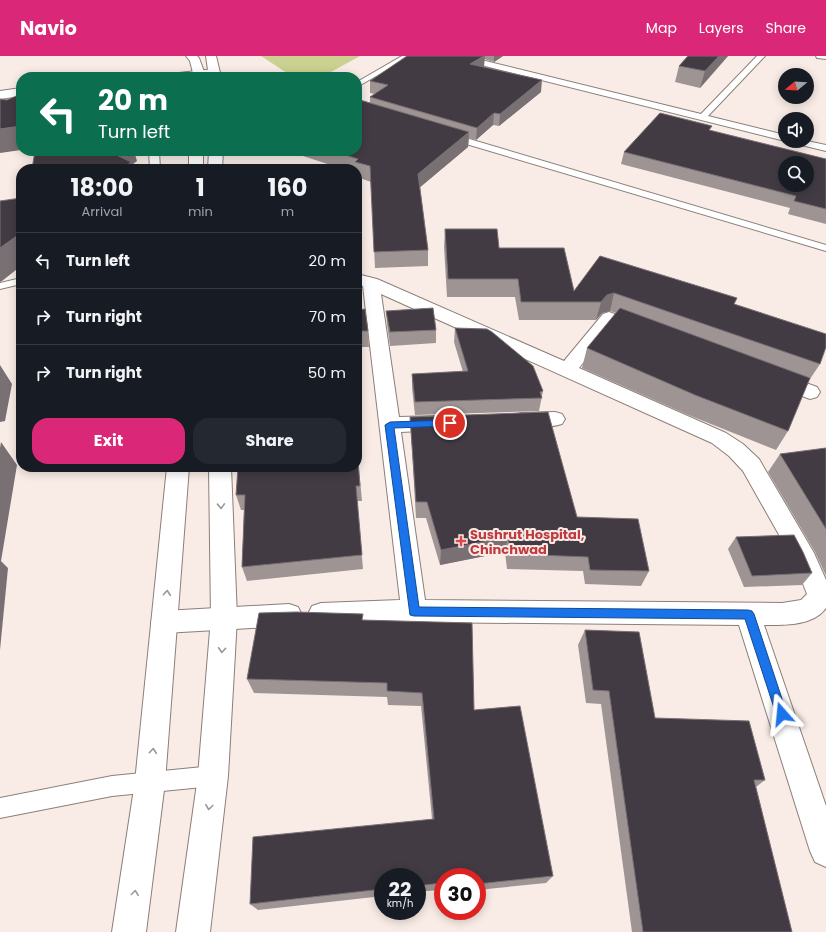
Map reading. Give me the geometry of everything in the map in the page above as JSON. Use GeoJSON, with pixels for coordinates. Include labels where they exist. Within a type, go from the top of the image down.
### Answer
{"type":"FeatureCollection","features":[{"type":"Feature","properties":{"kind":"street"},"geometry":{"type":"LineString","coordinates":[[191,56],[195,60],[199,72]]}},
{"type":"Feature","properties":{"kind":"street"},"geometry":{"type":"LineString","coordinates":[[211,56],[214,72]]}},
{"type":"Feature","properties":{"kind":"street"},"geometry":{"type":"LineString","coordinates":[[0,95],[16,93]]}},
{"type":"Feature","properties":{"kind":"street"},"geometry":{"type":"LineString","coordinates":[[164,622],[224,618],[414,611],[782,614],[807,610],[817,603],[820,595],[802,554],[751,465],[736,450],[713,436],[364,281]]}},
{"type":"Feature","properties":{"kind":"street"},"geometry":{"type":"LineString","coordinates":[[364,281],[390,425],[414,611]]}},
{"type":"Feature","properties":{"kind":"street"},"geometry":{"type":"LineString","coordinates":[[567,370],[608,318],[653,334]]}},
{"type":"Feature","properties":{"kind":"street"},"geometry":{"type":"LineString","coordinates":[[758,372],[810,392]]}},
{"type":"Feature","properties":{"kind":"street"},"geometry":{"type":"LineString","coordinates":[[500,421],[555,419]]}},
{"type":"Feature","properties":{"kind":"street"},"geometry":{"type":"LineString","coordinates":[[390,425],[460,422]]}},
{"type":"Feature","properties":{"kind":"street"},"geometry":{"type":"LineString","coordinates":[[129,932],[150,782],[178,472]]}},
{"type":"Feature","properties":{"kind":"street"},"geometry":{"type":"LineString","coordinates":[[192,932],[213,776],[224,618],[220,472]]}},
{"type":"Feature","properties":{"kind":"street"},"geometry":{"type":"LineString","coordinates":[[748,614],[820,811],[826,851]]}},
{"type":"Feature","properties":{"kind":"lane"},"geometry":{"type":"LineString","coordinates":[[362,82],[407,56]]}},
{"type":"Feature","properties":{"kind":"lane"},"geometry":{"type":"LineString","coordinates":[[456,56],[778,136]]}},
{"type":"Feature","properties":{"kind":"lane"},"geometry":{"type":"LineString","coordinates":[[702,118],[761,56]]}},
{"type":"Feature","properties":{"kind":"lane"},"geometry":{"type":"LineString","coordinates":[[820,56],[826,57]]}},
{"type":"Feature","properties":{"kind":"lane"},"geometry":{"type":"LineString","coordinates":[[440,134],[826,248]]}},
{"type":"Feature","properties":{"kind":"lane"},"geometry":{"type":"LineString","coordinates":[[814,145],[826,148]]}},
{"type":"Feature","properties":{"kind":"lane"},"geometry":{"type":"LineString","coordinates":[[0,286],[16,282]]}},
{"type":"Feature","properties":{"kind":"lane"},"geometry":{"type":"LineString","coordinates":[[0,808],[112,786],[213,776]]}},
{"type":"Feature","properties":{"kind":"green space"},"geometry":{"type":"Polygon","coordinates":[[[261,56],[360,56],[331,72],[285,72],[261,56]]]}},
{"type":"Feature","properties":{"kind":"building"},"geometry":{"type":"Polygon","coordinates":[[[407,56],[484,56],[470,64],[542,80],[500,114],[494,113],[477,128],[370,97],[388,85],[370,81],[407,56]]]}},
{"type":"Feature","properties":{"kind":"building"},"geometry":{"type":"Polygon","coordinates":[[[688,56],[719,56],[705,71],[679,66],[688,56]]]}},
{"type":"Feature","properties":{"kind":"building"},"geometry":{"type":"Polygon","coordinates":[[[16,96],[16,127],[0,129],[0,99],[7,100],[16,96]]]}},
{"type":"Feature","properties":{"kind":"building"},"geometry":{"type":"Polygon","coordinates":[[[362,101],[469,132],[418,174],[428,250],[374,252],[370,166],[355,162],[358,159],[348,156],[362,156],[362,101]]]}},
{"type":"Feature","properties":{"kind":"building"},"geometry":{"type":"Polygon","coordinates":[[[660,113],[712,126],[709,130],[814,156],[778,156],[778,191],[624,152],[660,113]]]}},
{"type":"Feature","properties":{"kind":"building"},"geometry":{"type":"Polygon","coordinates":[[[34,156],[118,156],[131,162],[128,164],[33,164],[34,156]]]}},
{"type":"Feature","properties":{"kind":"building"},"geometry":{"type":"Polygon","coordinates":[[[814,156],[826,159],[826,209],[794,201],[796,196],[780,192],[814,192],[814,156]]]}},
{"type":"Feature","properties":{"kind":"building"},"geometry":{"type":"Polygon","coordinates":[[[16,199],[16,237],[0,248],[0,201],[16,199]]]}},
{"type":"Feature","properties":{"kind":"building"},"geometry":{"type":"Polygon","coordinates":[[[445,229],[497,229],[499,248],[564,248],[574,291],[600,256],[737,298],[734,304],[826,334],[826,347],[820,364],[614,293],[607,295],[601,302],[521,302],[518,279],[448,279],[445,229]]]}},
{"type":"Feature","properties":{"kind":"building"},"geometry":{"type":"Polygon","coordinates":[[[433,308],[436,330],[390,332],[386,311],[433,308]]]}},
{"type":"Feature","properties":{"kind":"building"},"geometry":{"type":"Polygon","coordinates":[[[620,308],[810,378],[788,431],[695,395],[587,348],[620,308]]]}},
{"type":"Feature","properties":{"kind":"building"},"geometry":{"type":"Polygon","coordinates":[[[362,309],[365,309],[368,331],[362,331],[362,309]]]}},
{"type":"Feature","properties":{"kind":"building"},"geometry":{"type":"Polygon","coordinates":[[[455,328],[487,329],[492,332],[533,366],[543,391],[540,392],[542,398],[415,402],[412,374],[468,371],[455,328]]]}},
{"type":"Feature","properties":{"kind":"building"},"geometry":{"type":"Polygon","coordinates":[[[548,412],[577,517],[638,519],[649,571],[590,570],[588,557],[510,554],[508,537],[441,550],[427,502],[416,502],[410,417],[548,412]]]}},
{"type":"Feature","properties":{"kind":"building"},"geometry":{"type":"Polygon","coordinates":[[[826,448],[826,529],[780,454],[826,448]]]}},
{"type":"Feature","properties":{"kind":"building"},"geometry":{"type":"Polygon","coordinates":[[[238,472],[359,472],[360,486],[356,486],[362,555],[242,567],[245,495],[236,495],[238,472]]]}},
{"type":"Feature","properties":{"kind":"building"},"geometry":{"type":"Polygon","coordinates":[[[794,535],[812,573],[752,576],[736,537],[794,535]]]}},
{"type":"Feature","properties":{"kind":"building"},"geometry":{"type":"Polygon","coordinates":[[[296,612],[363,614],[362,620],[472,623],[474,710],[520,706],[553,876],[486,883],[486,868],[434,868],[434,884],[426,885],[426,868],[374,868],[374,890],[250,904],[253,837],[434,819],[422,693],[387,691],[387,683],[247,679],[259,613],[296,612]]]}},
{"type":"Feature","properties":{"kind":"building"},"geometry":{"type":"Polygon","coordinates":[[[585,630],[639,632],[655,718],[749,721],[765,780],[754,780],[792,932],[643,932],[609,691],[593,690],[585,630]]]}},
{"type":"Feature","properties":{"kind":"place","name":"Sushrut Hospital, Chinchwad"},"geometry":{"type":"Point","coordinates":[461,541]}},
{"type":"Feature","properties":{"kind":"route"},"geometry":{"type":"LineString","coordinates":[[450,423],[390,425],[414,611],[748,614],[782,714]]}}]}
